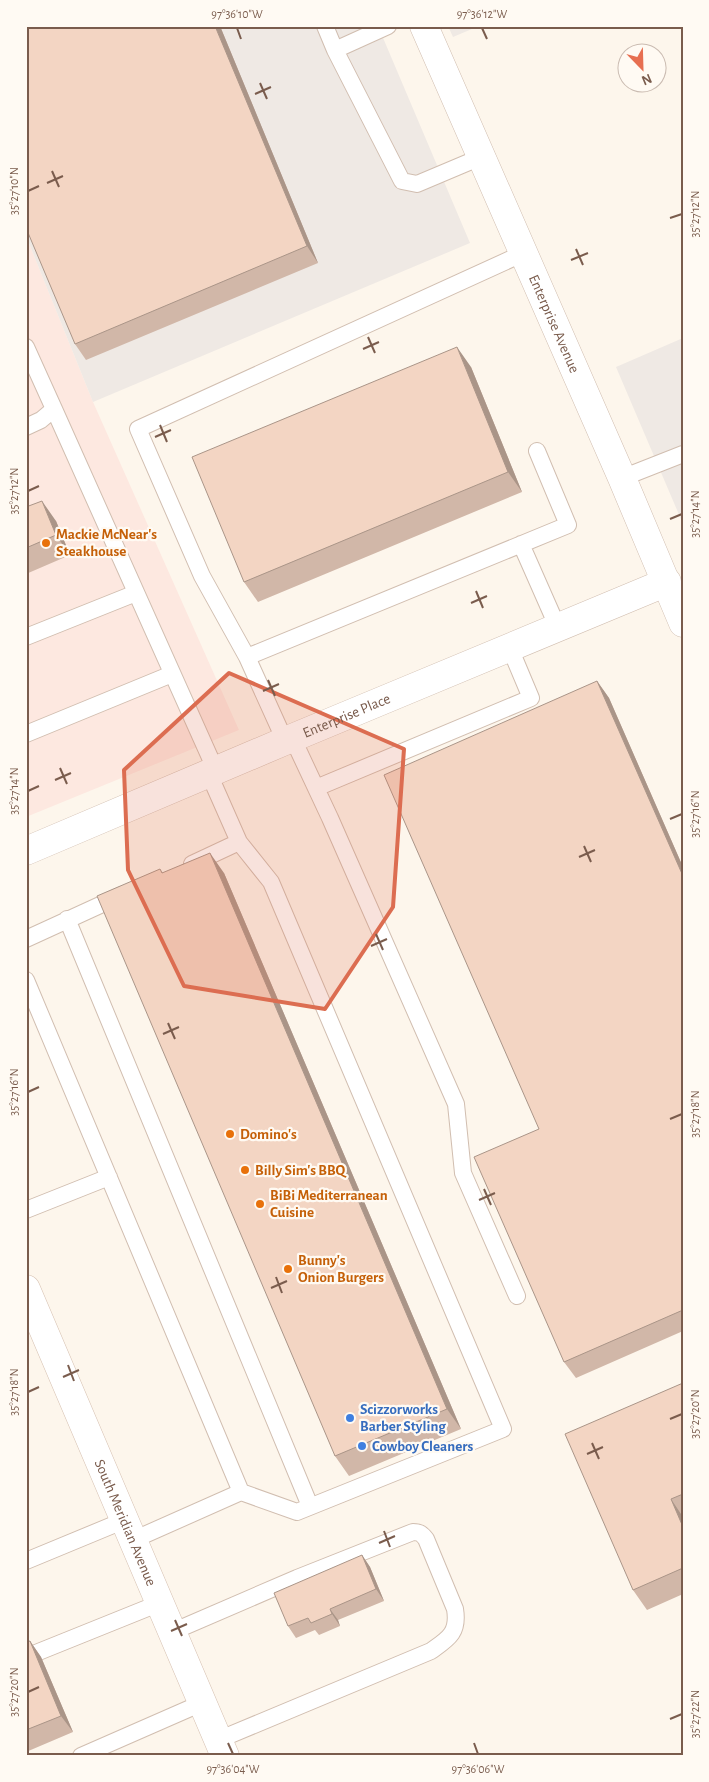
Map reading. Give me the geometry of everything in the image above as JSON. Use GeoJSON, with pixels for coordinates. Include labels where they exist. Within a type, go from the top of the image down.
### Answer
{"type":"FeatureCollection","features":[{"type":"Feature","properties":{"kind":"street","name":"Enterprise Avenue"},"geometry":{"type":"LineString","coordinates":[[424,26],[622,478],[683,623]]}},
{"type":"Feature","properties":{"kind":"street","name":"Enterprise Place"},"geometry":{"type":"LineString","coordinates":[[26,851],[667,582]]}},
{"type":"Feature","properties":{"kind":"street","name":"South Meridian Avenue"},"geometry":{"type":"LineString","coordinates":[[26,1289],[222,1748]]}},
{"type":"Feature","properties":{"kind":"lane"},"geometry":{"type":"LineString","coordinates":[[325,26],[335,50],[402,181],[417,184],[481,157]]}},
{"type":"Feature","properties":{"kind":"lane"},"geometry":{"type":"LineString","coordinates":[[335,50],[388,26]]}},
{"type":"Feature","properties":{"kind":"lane"},"geometry":{"type":"LineString","coordinates":[[517,1296],[463,1173],[456,1104],[316,788],[289,740],[247,656],[202,576],[138,429],[524,253]]}},
{"type":"Feature","properties":{"kind":"lane"},"geometry":{"type":"LineString","coordinates":[[26,347],[172,674],[240,842],[271,882],[503,1428],[297,1512],[241,1492],[129,1530],[26,1561]]}},
{"type":"Feature","properties":{"kind":"lane"},"geometry":{"type":"LineString","coordinates":[[26,426],[41,420],[54,409]]}},
{"type":"Feature","properties":{"kind":"lane"},"geometry":{"type":"LineString","coordinates":[[247,656],[568,525],[537,452]]}},
{"type":"Feature","properties":{"kind":"lane"},"geometry":{"type":"LineString","coordinates":[[622,478],[683,454]]}},
{"type":"Feature","properties":{"kind":"lane"},"geometry":{"type":"LineString","coordinates":[[522,544],[558,628]]}},
{"type":"Feature","properties":{"kind":"lane"},"geometry":{"type":"LineString","coordinates":[[26,637],[136,593]]}},
{"type":"Feature","properties":{"kind":"lane"},"geometry":{"type":"LineString","coordinates":[[316,788],[531,698],[510,648]]}},
{"type":"Feature","properties":{"kind":"lane"},"geometry":{"type":"LineString","coordinates":[[26,734],[172,674]]}},
{"type":"Feature","properties":{"kind":"lane"},"geometry":{"type":"LineString","coordinates":[[176,871],[240,842]]}},
{"type":"Feature","properties":{"kind":"lane"},"geometry":{"type":"LineString","coordinates":[[26,939],[140,887]]}},
{"type":"Feature","properties":{"kind":"lane"},"geometry":{"type":"LineString","coordinates":[[67,919],[310,1506]]}},
{"type":"Feature","properties":{"kind":"lane"},"geometry":{"type":"LineString","coordinates":[[26,980],[241,1492]]}},
{"type":"Feature","properties":{"kind":"lane"},"geometry":{"type":"LineString","coordinates":[[26,1210],[109,1177]]}},
{"type":"Feature","properties":{"kind":"lane"},"geometry":{"type":"LineString","coordinates":[[172,1632],[297,1578],[413,1532],[422,1534],[433,1557],[455,1609],[457,1620],[454,1630],[448,1639],[431,1651],[222,1748]]}},
{"type":"Feature","properties":{"kind":"lane"},"geometry":{"type":"LineString","coordinates":[[26,1657],[160,1603]]}},
{"type":"Feature","properties":{"kind":"lane"},"geometry":{"type":"LineString","coordinates":[[81,1756],[202,1703]]}},
{"type":"Feature","properties":{"kind":"highlighted area"},"geometry":{"type":"Polygon","coordinates":[[[229,673],[404,749],[393,907],[325,1009],[184,986],[128,870],[124,770],[229,673]]]}},
{"type":"Feature","properties":{"kind":"shaded area"},"geometry":{"type":"Polygon","coordinates":[[[26,26],[378,26],[470,243],[93,402],[26,236],[26,26]]]}},
{"type":"Feature","properties":{"kind":"shaded area"},"geometry":{"type":"Polygon","coordinates":[[[448,26],[479,26],[453,37],[448,26]]]}},
{"type":"Feature","properties":{"kind":"shaded area"},"geometry":{"type":"Polygon","coordinates":[[[26,236],[93,402],[239,730],[26,817],[26,236]]]}},
{"type":"Feature","properties":{"kind":"shaded area"},"geometry":{"type":"Polygon","coordinates":[[[683,338],[683,524],[616,367],[683,338]]]}},
{"type":"Feature","properties":{"kind":"building"},"geometry":{"type":"Polygon","coordinates":[[[26,26],[215,26],[307,246],[75,344],[26,228],[26,26]]]}},
{"type":"Feature","properties":{"kind":"building"},"geometry":{"type":"Polygon","coordinates":[[[457,347],[508,472],[244,582],[192,457],[457,347]]]}},
{"type":"Feature","properties":{"kind":"building"},"geometry":{"type":"Polygon","coordinates":[[[42,501],[56,535],[26,548],[26,507],[42,501]]]}},
{"type":"Feature","properties":{"kind":"building"},"geometry":{"type":"Polygon","coordinates":[[[597,681],[683,876],[683,1310],[564,1362],[474,1157],[539,1129],[384,775],[597,681]]]}},
{"type":"Feature","properties":{"kind":"building"},"geometry":{"type":"Polygon","coordinates":[[[210,853],[447,1409],[335,1456],[97,896],[160,869],[162,873],[210,853]]]}},
{"type":"Feature","properties":{"kind":"building"},"geometry":{"type":"Polygon","coordinates":[[[683,1383],[683,1494],[671,1499],[683,1527],[683,1568],[633,1590],[565,1434],[683,1383]]]}},
{"type":"Feature","properties":{"kind":"building"},"geometry":{"type":"Polygon","coordinates":[[[362,1555],[376,1589],[330,1609],[332,1614],[311,1623],[308,1618],[288,1626],[274,1593],[362,1555]]]}},
{"type":"Feature","properties":{"kind":"building"},"geometry":{"type":"Polygon","coordinates":[[[30,1641],[61,1716],[26,1730],[26,1642],[30,1641]]]}},
{"type":"Feature","properties":{"kind":"place","name":"Mackie McNear's Steakhouse"},"geometry":{"type":"Point","coordinates":[46,543]}},
{"type":"Feature","properties":{"kind":"place","name":"Domino's"},"geometry":{"type":"Point","coordinates":[230,1134]}},
{"type":"Feature","properties":{"kind":"place","name":"Billy Sim's BBQ"},"geometry":{"type":"Point","coordinates":[245,1170]}},
{"type":"Feature","properties":{"kind":"place","name":"BiBi Mediterranean Cuisine"},"geometry":{"type":"Point","coordinates":[260,1204]}},
{"type":"Feature","properties":{"kind":"place","name":"Bunny's Onion Burgers"},"geometry":{"type":"Point","coordinates":[288,1269]}},
{"type":"Feature","properties":{"kind":"place","name":"Scizzorworks Barber Styling"},"geometry":{"type":"Point","coordinates":[350,1418]}},
{"type":"Feature","properties":{"kind":"place","name":"Cowboy Cleaners"},"geometry":{"type":"Point","coordinates":[362,1446]}}]}
